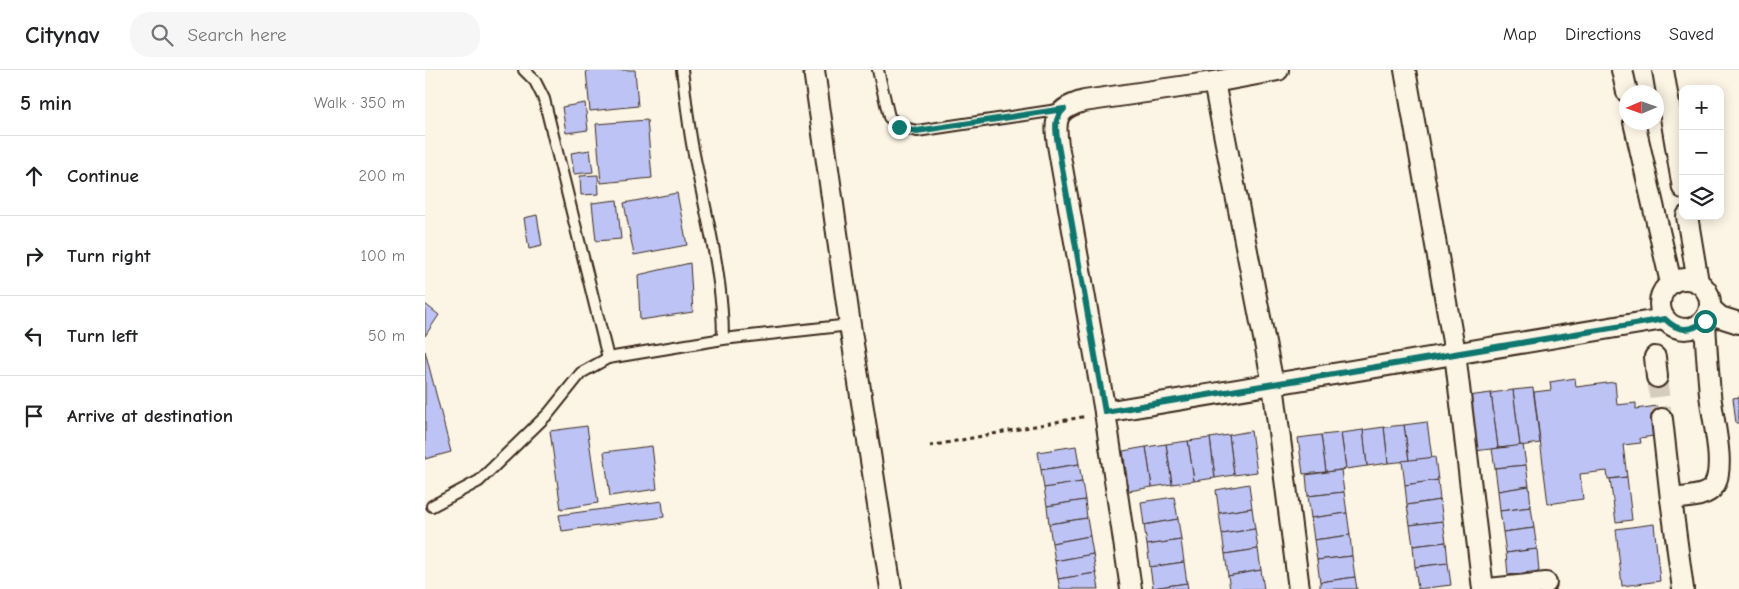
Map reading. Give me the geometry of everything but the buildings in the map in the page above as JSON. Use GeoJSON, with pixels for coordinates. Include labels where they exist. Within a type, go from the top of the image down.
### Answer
{"type":"FeatureCollection","features":[{"type":"Feature","properties":{"kind":"street"},"geometry":{"type":"LineString","coordinates":[[814,70],[850,325],[891,589]]}},
{"type":"Feature","properties":{"kind":"street"},"geometry":{"type":"LineString","coordinates":[[1131,589],[1105,412],[1058,145],[1056,122],[1058,115],[1064,109],[1084,101],[1279,70]]}},
{"type":"Feature","properties":{"kind":"street"},"geometry":{"type":"LineString","coordinates":[[1405,70],[1455,353],[1483,589]]}},
{"type":"Feature","properties":{"kind":"street"},"geometry":{"type":"LineString","coordinates":[[1622,70],[1625,85]]}},
{"type":"Feature","properties":{"kind":"street"},"geometry":{"type":"LineString","coordinates":[[1663,70],[1681,175]]}},
{"type":"Feature","properties":{"kind":"street"},"geometry":{"type":"LineString","coordinates":[[1213,82],[1273,384],[1299,589]]}},
{"type":"Feature","properties":{"kind":"street"},"geometry":{"type":"LineString","coordinates":[[1636,130],[1671,283]]}},
{"type":"Feature","properties":{"kind":"street"},"geometry":{"type":"LineString","coordinates":[[1688,220],[1698,282]]}},
{"type":"Feature","properties":{"kind":"street"},"geometry":{"type":"LineString","coordinates":[[1671,499],[1705,494],[1713,486],[1717,476],[1716,436],[1711,401],[1708,315],[1710,298],[1698,282],[1684,279],[1671,283],[1662,293],[1660,306],[1665,319],[1673,327],[1683,330],[1694,329],[1708,315]]}},
{"type":"Feature","properties":{"kind":"street"},"geometry":{"type":"LineString","coordinates":[[1708,315],[1739,323]]}},
{"type":"Feature","properties":{"kind":"street"},"geometry":{"type":"LineString","coordinates":[[1105,412],[1665,319]]}},
{"type":"Feature","properties":{"kind":"street"},"geometry":{"type":"LineString","coordinates":[[1655,357],[1657,377]]}},
{"type":"Feature","properties":{"kind":"street"},"geometry":{"type":"LineString","coordinates":[[1662,419],[1683,589]]}},
{"type":"Feature","properties":{"kind":"street"},"geometry":{"type":"LineString","coordinates":[[1488,589],[1546,584]]}},
{"type":"Feature","properties":{"kind":"lane"},"geometry":{"type":"LineString","coordinates":[[524,70],[535,81],[544,99],[608,358]]}},
{"type":"Feature","properties":{"kind":"lane"},"geometry":{"type":"LineString","coordinates":[[682,70],[693,151],[717,260],[723,307],[723,338]]}},
{"type":"Feature","properties":{"kind":"lane"},"geometry":{"type":"LineString","coordinates":[[878,70],[889,118],[899,127],[917,131],[1064,109]]}},
{"type":"Feature","properties":{"kind":"lane"},"geometry":{"type":"LineString","coordinates":[[431,506],[479,481],[549,412],[581,373],[608,358],[723,338],[850,325]]}},
{"type":"Feature","properties":{"kind":"path"},"geometry":{"type":"LineString","coordinates":[[930,446],[1105,412]]}},
{"type":"Feature","properties":{"kind":"tunnel"},"geometry":{"type":"LineString","coordinates":[[1657,377],[1662,419]]}},
{"type":"Feature","properties":{"kind":"route"},"geometry":{"type":"LineString","coordinates":[[899,127],[917,131],[1064,109],[1058,115],[1056,134],[1105,412],[1665,319],[1673,327],[1683,330],[1694,329],[1705,321]]}}]}
